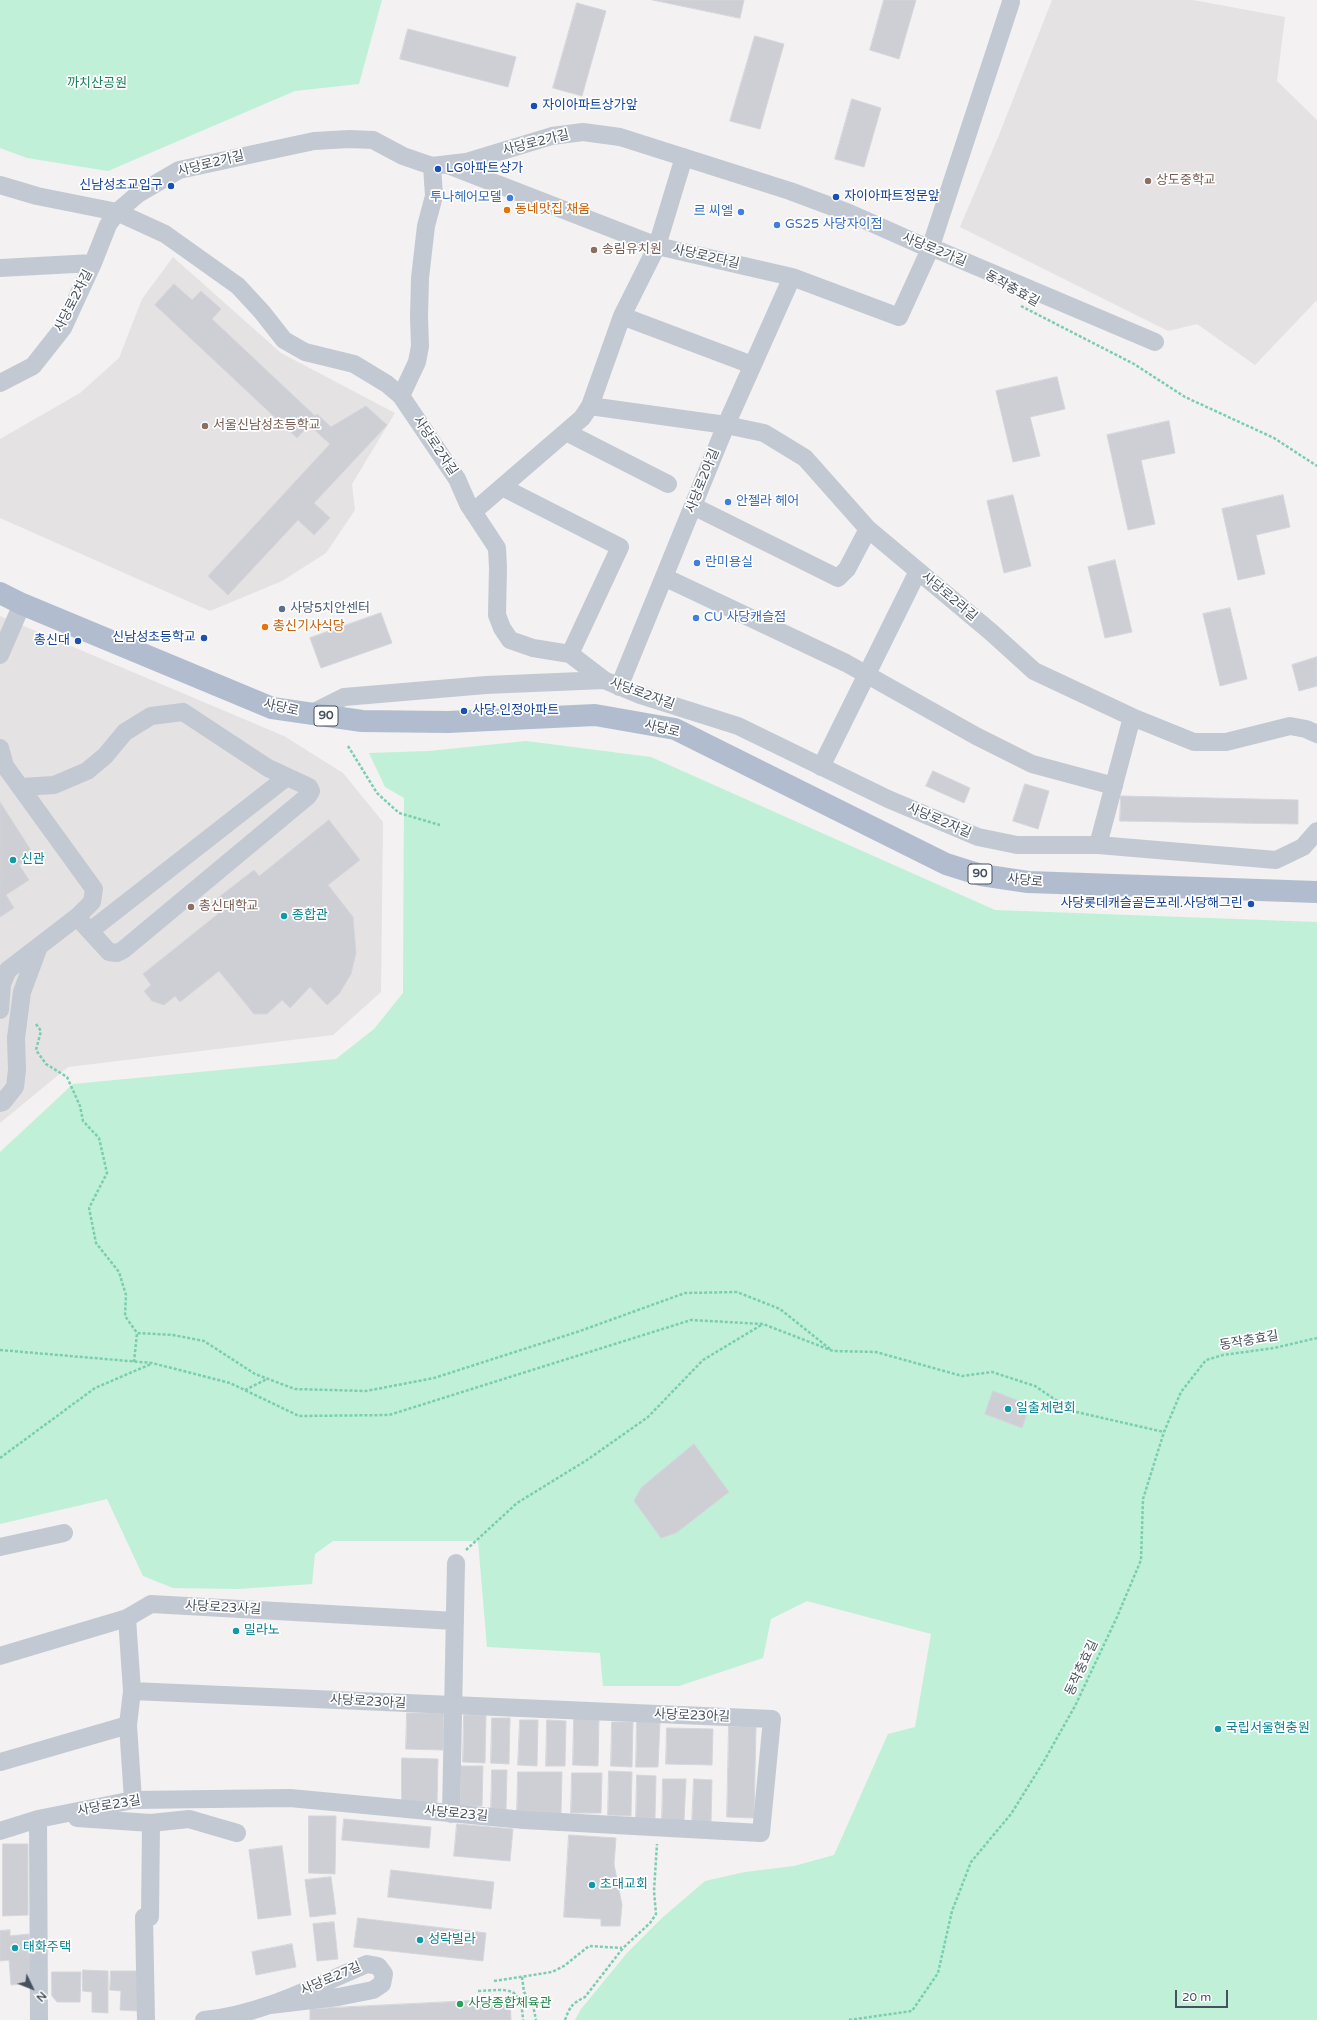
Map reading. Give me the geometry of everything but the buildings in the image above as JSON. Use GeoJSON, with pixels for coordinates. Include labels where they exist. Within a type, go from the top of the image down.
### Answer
{"type":"FeatureCollection","features":[{"type":"Feature","properties":{"kind":"main road","name":"사당로"},"geometry":{"type":"LineString","coordinates":[[0,592],[22,604],[272,708],[362,722],[448,722],[595,715],[675,729],[946,864],[981,875],[1028,882],[1317,892]]}},
{"type":"Feature","properties":{"kind":"street"},"geometry":{"type":"LineString","coordinates":[[930,249],[1011,2]]}},
{"type":"Feature","properties":{"kind":"street","name":"사당로2가길"},"geometry":{"type":"LineString","coordinates":[[118,212],[138,194],[179,170],[314,141],[372,140],[403,156],[439,165],[466,162],[552,136],[583,132],[620,137],[790,191],[849,213],[930,249],[1155,342]]}},
{"type":"Feature","properties":{"kind":"street"},"geometry":{"type":"LineString","coordinates":[[473,512],[582,418],[590,406],[622,316],[657,246],[684,157]]}},
{"type":"Feature","properties":{"kind":"street"},"geometry":{"type":"LineString","coordinates":[[401,396],[417,362],[420,346],[420,278],[426,226],[434,196],[439,165]]}},
{"type":"Feature","properties":{"kind":"street","name":"사당로2다길"},"geometry":{"type":"LineString","coordinates":[[439,165],[657,246],[792,277],[899,317],[930,249]]}},
{"type":"Feature","properties":{"kind":"street"},"geometry":{"type":"LineString","coordinates":[[0,185],[37,196],[118,212]]}},
{"type":"Feature","properties":{"kind":"street","name":"사당로2차길"},"geometry":{"type":"LineString","coordinates":[[0,383],[33,366],[63,328],[93,264],[108,225],[118,212]]}},
{"type":"Feature","properties":{"kind":"street","name":"사당로2자길"},"geometry":{"type":"LineString","coordinates":[[118,212],[165,234],[238,286],[262,312],[284,340],[305,352],[354,364],[387,384],[401,396],[457,479],[473,512],[497,548],[497,615],[502,628],[510,640],[534,648],[570,654],[611,683],[738,726],[888,799],[978,837],[1017,845],[1098,846],[1276,860],[1303,847],[1317,831]]}},
{"type":"Feature","properties":{"kind":"street","name":"사당로2차길"},"geometry":{"type":"LineString","coordinates":[[0,268],[93,264]]}},
{"type":"Feature","properties":{"kind":"street","name":"사당로2아길"},"geometry":{"type":"LineString","coordinates":[[611,683],[664,577],[726,424],[792,277]]}},
{"type":"Feature","properties":{"kind":"street"},"geometry":{"type":"LineString","coordinates":[[622,316],[752,365]]}},
{"type":"Feature","properties":{"kind":"street","name":"사당로2라길"},"geometry":{"type":"LineString","coordinates":[[590,406],[726,424],[764,433],[805,458],[868,529],[991,632],[1034,672],[1132,717],[1194,742],[1226,742],[1290,726],[1306,729],[1317,734]]}},
{"type":"Feature","properties":{"kind":"street"},"geometry":{"type":"LineString","coordinates":[[566,432],[668,484]]}},
{"type":"Feature","properties":{"kind":"street"},"geometry":{"type":"LineString","coordinates":[[502,487],[620,547],[570,654]]}},
{"type":"Feature","properties":{"kind":"street"},"geometry":{"type":"LineString","coordinates":[[693,506],[838,578],[848,569],[868,529]]}},
{"type":"Feature","properties":{"kind":"street"},"geometry":{"type":"LineString","coordinates":[[821,767],[918,571]]}},
{"type":"Feature","properties":{"kind":"street"},"geometry":{"type":"LineString","coordinates":[[664,577],[846,663],[976,736],[1032,764],[1114,786]]}},
{"type":"Feature","properties":{"kind":"street"},"geometry":{"type":"LineString","coordinates":[[0,655],[22,604]]}},
{"type":"Feature","properties":{"kind":"street"},"geometry":{"type":"LineString","coordinates":[[310,714],[344,697],[486,685],[611,683]]}},
{"type":"Feature","properties":{"kind":"street"},"geometry":{"type":"LineString","coordinates":[[20,788],[54,785],[87,771],[105,756],[125,732],[151,716],[183,712],[268,768],[309,787],[311,791],[308,796],[123,950],[117,953],[109,952],[77,917]]}},
{"type":"Feature","properties":{"kind":"street"},"geometry":{"type":"LineString","coordinates":[[1098,846],[1132,717]]}},
{"type":"Feature","properties":{"kind":"street"},"geometry":{"type":"LineString","coordinates":[[0,748],[6,766],[20,788],[94,889],[92,902],[77,917],[2,977],[0,1010]]}},
{"type":"Feature","properties":{"kind":"street"},"geometry":{"type":"LineString","coordinates":[[90,931],[287,777]]}},
{"type":"Feature","properties":{"kind":"street"},"geometry":{"type":"LineString","coordinates":[[0,1103],[3,1102],[15,1087],[17,1070],[16,1038],[22,992],[38,949]]}},
{"type":"Feature","properties":{"kind":"street"},"geometry":{"type":"LineString","coordinates":[[0,1547],[64,1533]]}},
{"type":"Feature","properties":{"kind":"street"},"geometry":{"type":"LineString","coordinates":[[451,1814],[456,1563]]}},
{"type":"Feature","properties":{"kind":"street","name":"사당로23사길"},"geometry":{"type":"LineString","coordinates":[[0,1656],[127,1618],[151,1604],[455,1621]]}},
{"type":"Feature","properties":{"kind":"street"},"geometry":{"type":"LineString","coordinates":[[127,1618],[132,1691],[128,1725],[133,1800]]}},
{"type":"Feature","properties":{"kind":"street","name":"사당로23아길"},"geometry":{"type":"LineString","coordinates":[[132,1691],[772,1719]]}},
{"type":"Feature","properties":{"kind":"street","name":"사당로23길"},"geometry":{"type":"LineString","coordinates":[[0,1831],[38,1819],[133,1800],[290,1798],[451,1814],[658,1828],[761,1833],[772,1719]]}},
{"type":"Feature","properties":{"kind":"street"},"geometry":{"type":"LineString","coordinates":[[0,1762],[128,1725]]}},
{"type":"Feature","properties":{"kind":"street"},"geometry":{"type":"LineString","coordinates":[[57,1816],[151,1823],[189,1819],[237,1833]]}},
{"type":"Feature","properties":{"kind":"street"},"geometry":{"type":"LineString","coordinates":[[38,1819],[39,2020]]}},
{"type":"Feature","properties":{"kind":"street"},"geometry":{"type":"LineString","coordinates":[[146,2020],[144,1917],[150,1916],[151,1823]]}},
{"type":"Feature","properties":{"kind":"street","name":"사당로27길"},"geometry":{"type":"LineString","coordinates":[[215,2020],[270,2005],[367,1964],[378,1966],[384,1974],[382,1984],[374,1990],[338,1997],[270,2005]]}},
{"type":"Feature","properties":{"kind":"path","name":"동작충효길"},"geometry":{"type":"LineString","coordinates":[[1018,305],[1134,364],[1185,397],[1274,438],[1317,466]]}},
{"type":"Feature","properties":{"kind":"path"},"geometry":{"type":"LineString","coordinates":[[348,746],[377,793],[399,813],[440,825]]}},
{"type":"Feature","properties":{"kind":"path"},"geometry":{"type":"LineString","coordinates":[[34,1021],[41,1031],[36,1050],[46,1064],[67,1077],[80,1106],[83,1121],[98,1138],[107,1173],[89,1208],[96,1243],[118,1272],[126,1295],[125,1316],[137,1333],[134,1362]]}},
{"type":"Feature","properties":{"kind":"path"},"geometry":{"type":"LineString","coordinates":[[137,1333],[173,1335],[204,1341],[255,1374],[295,1390],[366,1391],[434,1378],[580,1331],[685,1293],[737,1292],[780,1309],[833,1351]]}},
{"type":"Feature","properties":{"kind":"path"},"geometry":{"type":"LineString","coordinates":[[0,1350],[152,1363],[230,1383],[299,1416],[389,1415],[691,1320],[763,1324],[833,1351],[876,1352],[962,1376],[992,1372],[1035,1386],[1072,1411],[1164,1432]]}},
{"type":"Feature","properties":{"kind":"path"},"geometry":{"type":"LineString","coordinates":[[456,1563],[472,1544],[517,1503],[587,1460],[648,1417],[703,1360],[763,1324]]}},
{"type":"Feature","properties":{"kind":"path","name":"동작충효길"},"geometry":{"type":"LineString","coordinates":[[849,2020],[912,2011],[938,1973],[952,1911],[971,1862],[1011,1814],[1044,1761],[1097,1662],[1141,1560],[1143,1499],[1164,1432],[1181,1392],[1206,1360],[1223,1355],[1274,1348],[1317,1338]]}},
{"type":"Feature","properties":{"kind":"path"},"geometry":{"type":"LineString","coordinates":[[0,1458],[95,1388],[152,1363]]}},
{"type":"Feature","properties":{"kind":"path"},"geometry":{"type":"LineString","coordinates":[[245,1390],[268,1379]]}},
{"type":"Feature","properties":{"kind":"path"},"geometry":{"type":"LineString","coordinates":[[565,2020],[568,2009],[576,2001],[585,1997],[623,1948],[650,1923],[656,1914],[654,1891],[658,1828]]}},
{"type":"Feature","properties":{"kind":"path"},"geometry":{"type":"LineString","coordinates":[[494,1981],[552,1972],[564,1966],[589,1946],[623,1948]]}},
{"type":"Feature","properties":{"kind":"path"},"geometry":{"type":"LineString","coordinates":[[522,1977],[524,1992],[533,2005],[536,2020]]}},
{"type":"Feature","properties":{"kind":"path"},"geometry":{"type":"LineString","coordinates":[[478,1991],[505,1990],[514,1993],[522,2004],[523,2020]]}},
{"type":"Feature","properties":{"kind":"shaded area","name":"상도중학교"},"geometry":{"type":"Polygon","coordinates":[[[1052,0],[1193,0],[1285,17],[1277,81],[1317,120],[1317,300],[1255,365],[1197,324],[1168,331],[960,227],[999,135],[1052,0]]]}},
{"type":"Feature","properties":{"kind":"shaded area","name":"서울신남성초등학교"},"geometry":{"type":"Polygon","coordinates":[[[173,257],[281,353],[395,413],[352,484],[355,510],[326,553],[282,581],[210,611],[0,518],[0,439],[80,393],[119,358],[142,299],[173,257]]]}},
{"type":"Feature","properties":{"kind":"shaded area","name":"총신대학교"},"geometry":{"type":"Polygon","coordinates":[[[0,616],[284,736],[343,773],[383,822],[381,992],[333,1035],[68,1067],[0,1123],[0,616]]]}},
{"type":"Feature","properties":{"kind":"green space","name":"까치산공원"},"geometry":{"type":"Polygon","coordinates":[[[0,0],[382,0],[359,84],[295,91],[108,171],[27,158],[0,148],[0,0]]]}},
{"type":"Feature","properties":{"kind":"green space"},"geometry":{"type":"Polygon","coordinates":[[[526,741],[651,757],[995,910],[1317,922],[1317,2020],[575,2020],[581,2009],[627,1953],[662,1918],[705,1881],[745,1872],[794,1866],[834,1855],[888,1734],[915,1727],[931,1634],[807,1601],[771,1619],[763,1658],[679,1686],[603,1686],[600,1653],[487,1647],[478,1541],[333,1541],[315,1554],[312,1584],[238,1589],[173,1588],[143,1576],[107,1499],[0,1524],[0,1152],[73,1084],[336,1059],[374,1029],[403,993],[404,798],[385,787],[369,753],[429,751],[526,741]]]}},
{"type":"Feature","properties":{"kind":"place","name":"자이아파트상가앞"},"geometry":{"type":"Point","coordinates":[534,106]}},
{"type":"Feature","properties":{"kind":"place","name":"LG아파트상가"},"geometry":{"type":"Point","coordinates":[438,169]}},
{"type":"Feature","properties":{"kind":"place","name":"상도중학교"},"geometry":{"type":"Point","coordinates":[1148,181]}},
{"type":"Feature","properties":{"kind":"place","name":"신남성초교입구"},"geometry":{"type":"Point","coordinates":[171,186]}},
{"type":"Feature","properties":{"kind":"place","name":"자이아파트정문앞"},"geometry":{"type":"Point","coordinates":[836,197]}},
{"type":"Feature","properties":{"kind":"place","name":"투나헤어모델"},"geometry":{"type":"Point","coordinates":[510,198]}},
{"type":"Feature","properties":{"kind":"place","name":"동네맛집 채움"},"geometry":{"type":"Point","coordinates":[507,210]}},
{"type":"Feature","properties":{"kind":"place","name":"르 씨엘"},"geometry":{"type":"Point","coordinates":[741,212]}},
{"type":"Feature","properties":{"kind":"place","name":"GS25 사당자이점"},"geometry":{"type":"Point","coordinates":[777,225]}},
{"type":"Feature","properties":{"kind":"place","name":"송림유치원"},"geometry":{"type":"Point","coordinates":[594,250]}},
{"type":"Feature","properties":{"kind":"place","name":"서울신남성초등학교"},"geometry":{"type":"Point","coordinates":[205,426]}},
{"type":"Feature","properties":{"kind":"place","name":"안젤라 헤어"},"geometry":{"type":"Point","coordinates":[728,502]}},
{"type":"Feature","properties":{"kind":"place","name":"란미용실"},"geometry":{"type":"Point","coordinates":[697,563]}},
{"type":"Feature","properties":{"kind":"place","name":"사당5치안센터"},"geometry":{"type":"Point","coordinates":[282,609]}},
{"type":"Feature","properties":{"kind":"place","name":"CU 사당캐슬점"},"geometry":{"type":"Point","coordinates":[696,618]}},
{"type":"Feature","properties":{"kind":"place","name":"총신기사식당"},"geometry":{"type":"Point","coordinates":[265,627]}},
{"type":"Feature","properties":{"kind":"place","name":"신남성초등학교"},"geometry":{"type":"Point","coordinates":[204,638]}},
{"type":"Feature","properties":{"kind":"place","name":"총신대"},"geometry":{"type":"Point","coordinates":[78,641]}},
{"type":"Feature","properties":{"kind":"place","name":"사당.인정아파트"},"geometry":{"type":"Point","coordinates":[464,711]}},
{"type":"Feature","properties":{"kind":"place","name":"신관"},"geometry":{"type":"Point","coordinates":[13,860]}},
{"type":"Feature","properties":{"kind":"place","name":"사당롯데캐슬골든포레.사당해그린"},"geometry":{"type":"Point","coordinates":[1251,904]}},
{"type":"Feature","properties":{"kind":"place","name":"총신대학교"},"geometry":{"type":"Point","coordinates":[191,907]}},
{"type":"Feature","properties":{"kind":"place","name":"종합관"},"geometry":{"type":"Point","coordinates":[284,916]}},
{"type":"Feature","properties":{"kind":"place","name":"일출체련회"},"geometry":{"type":"Point","coordinates":[1008,1409]}},
{"type":"Feature","properties":{"kind":"place","name":"밀라노"},"geometry":{"type":"Point","coordinates":[236,1631]}},
{"type":"Feature","properties":{"kind":"place","name":"국립서울현충원"},"geometry":{"type":"Point","coordinates":[1218,1729]}},
{"type":"Feature","properties":{"kind":"place","name":"초대교회"},"geometry":{"type":"Point","coordinates":[592,1885]}},
{"type":"Feature","properties":{"kind":"place","name":"성락빌라"},"geometry":{"type":"Point","coordinates":[420,1940]}},
{"type":"Feature","properties":{"kind":"place","name":"태화주택"},"geometry":{"type":"Point","coordinates":[15,1948]}},
{"type":"Feature","properties":{"kind":"place","name":"사당종합체육관"},"geometry":{"type":"Point","coordinates":[460,2004]}}]}
